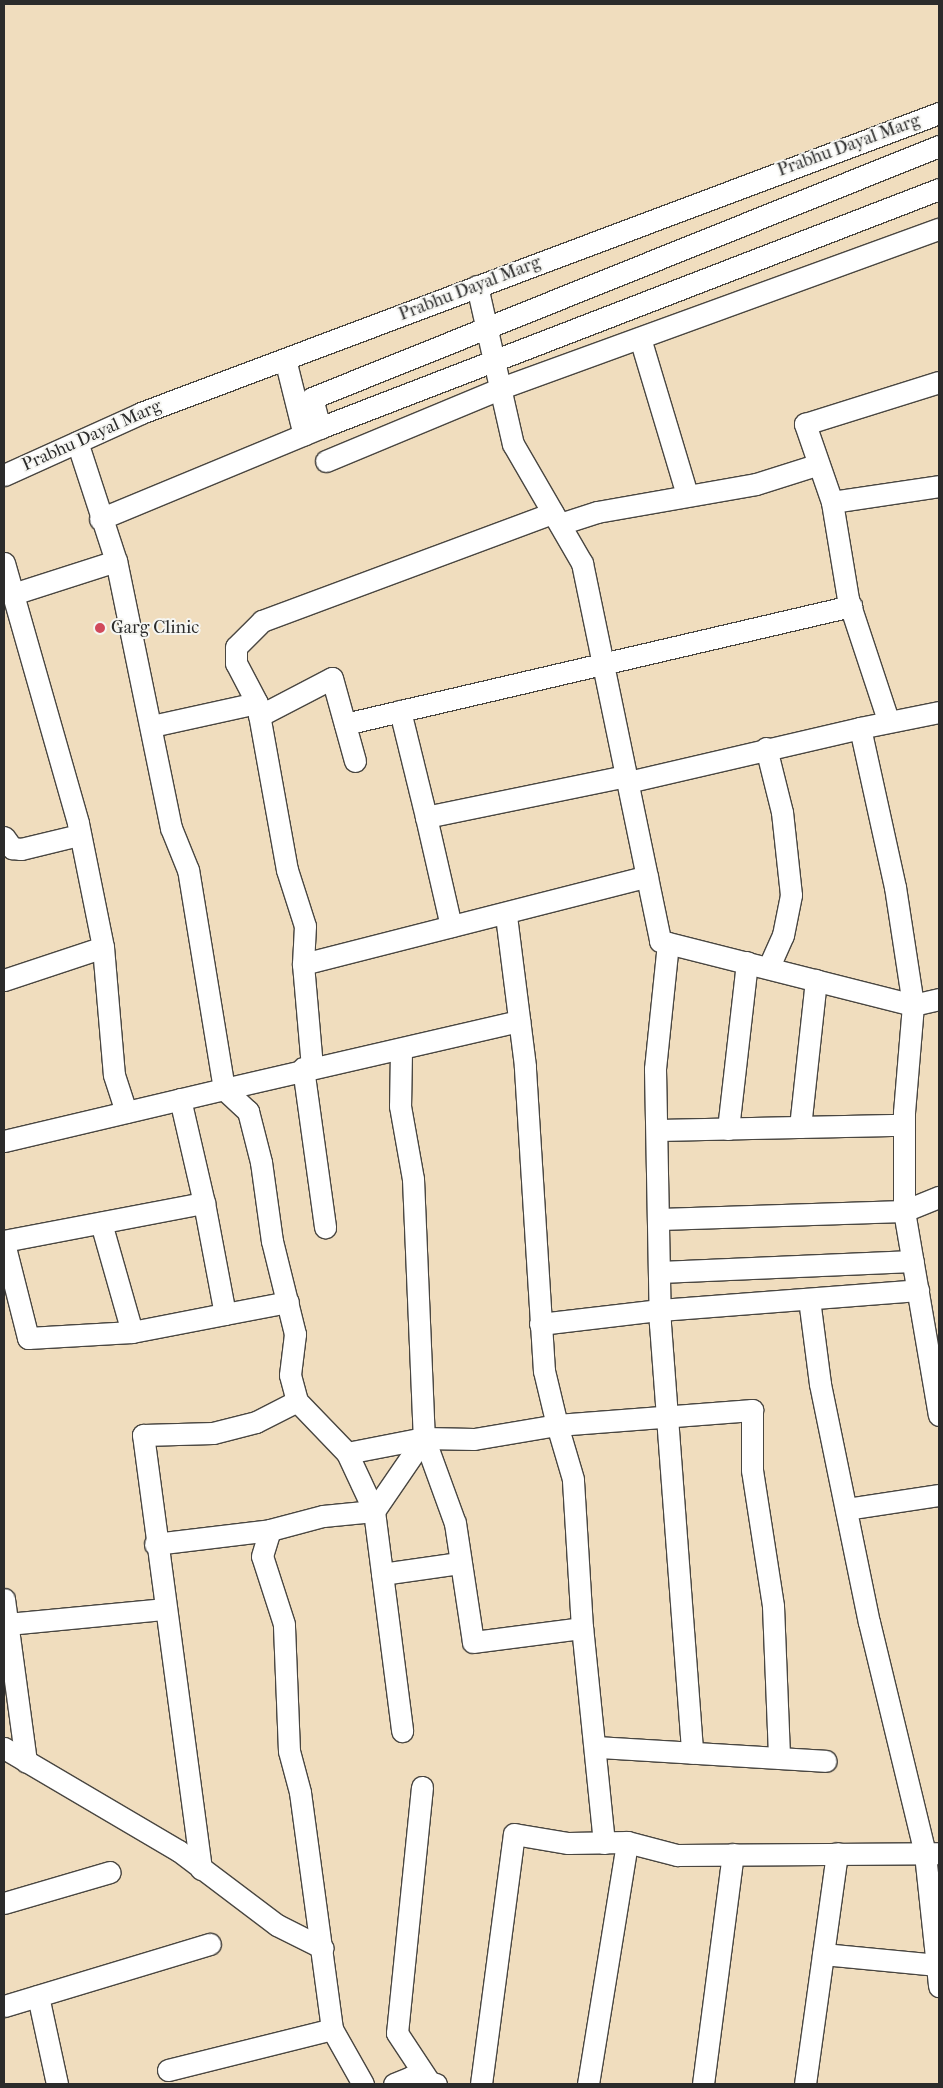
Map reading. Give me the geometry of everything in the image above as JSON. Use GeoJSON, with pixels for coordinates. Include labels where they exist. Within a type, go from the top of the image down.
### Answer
{"type":"FeatureCollection","features":[{"type":"Feature","properties":{"kind":"street","name":"Prabhu Dayal Marg"},"geometry":{"type":"LineString","coordinates":[[4,475],[77,442],[285,359],[939,113]]}},
{"type":"Feature","properties":{"kind":"street"},"geometry":{"type":"LineString","coordinates":[[312,431],[312,398],[486,324],[939,146]]}},
{"type":"Feature","properties":{"kind":"street"},"geometry":{"type":"LineString","coordinates":[[100,519],[312,431],[939,189]]}},
{"type":"Feature","properties":{"kind":"street"},"geometry":{"type":"LineString","coordinates":[[326,461],[500,388],[939,230]]}},
{"type":"Feature","properties":{"kind":"street"},"geometry":{"type":"LineString","coordinates":[[477,286],[513,444],[582,563],[660,941],[914,1005],[939,999]]}},
{"type":"Feature","properties":{"kind":"street"},"geometry":{"type":"LineString","coordinates":[[640,338],[687,495]]}},
{"type":"Feature","properties":{"kind":"street"},"geometry":{"type":"LineString","coordinates":[[285,359],[312,431]]}},
{"type":"Feature","properties":{"kind":"street"},"geometry":{"type":"LineString","coordinates":[[888,720],[851,606],[832,502],[816,465],[805,424],[939,382]]}},
{"type":"Feature","properties":{"kind":"street"},"geometry":{"type":"LineString","coordinates":[[77,442],[100,519],[116,561],[152,726],[171,828],[188,870],[224,1089],[248,1111],[261,1162],[272,1241],[295,1334],[290,1375],[297,1401],[347,1453],[374,1511],[402,1730]]}},
{"type":"Feature","properties":{"kind":"street"},"geometry":{"type":"LineString","coordinates":[[325,1227],[307,1068],[303,964],[305,926],[287,870],[258,709],[234,655],[239,641],[262,621],[556,518],[756,484],[816,465]]}},
{"type":"Feature","properties":{"kind":"street"},"geometry":{"type":"LineString","coordinates":[[832,502],[939,486]]}},
{"type":"Feature","properties":{"kind":"street"},"geometry":{"type":"LineString","coordinates":[[11,604],[116,561]]}},
{"type":"Feature","properties":{"kind":"street"},"geometry":{"type":"LineString","coordinates":[[4,563],[11,604],[80,835],[103,947],[114,1075],[126,1112]]}},
{"type":"Feature","properties":{"kind":"street"},"geometry":{"type":"LineString","coordinates":[[345,724],[851,606]]}},
{"type":"Feature","properties":{"kind":"street"},"geometry":{"type":"LineString","coordinates":[[152,726],[258,709],[332,678],[355,761]]}},
{"type":"Feature","properties":{"kind":"street"},"geometry":{"type":"LineString","coordinates":[[400,712],[451,926]]}},
{"type":"Feature","properties":{"kind":"street"},"geometry":{"type":"LineString","coordinates":[[426,817],[627,779],[860,728],[888,720],[939,712]]}},
{"type":"Feature","properties":{"kind":"street"},"geometry":{"type":"LineString","coordinates":[[860,728],[895,887],[914,1005],[904,1125],[904,1211],[939,1415]]}},
{"type":"Feature","properties":{"kind":"street"},"geometry":{"type":"LineString","coordinates":[[766,748],[782,812],[791,895],[784,935],[768,968]]}},
{"type":"Feature","properties":{"kind":"street"},"geometry":{"type":"LineString","coordinates":[[4,837],[12,848],[21,849],[80,835]]}},
{"type":"Feature","properties":{"kind":"street"},"geometry":{"type":"LineString","coordinates":[[303,964],[451,926],[506,914],[647,876]]}},
{"type":"Feature","properties":{"kind":"street"},"geometry":{"type":"LineString","coordinates":[[506,914],[518,1021],[540,1324],[557,1425],[573,1478],[582,1628],[598,1747],[604,1842]]}},
{"type":"Feature","properties":{"kind":"street"},"geometry":{"type":"LineString","coordinates":[[668,943],[655,1069],[660,1219],[660,1310],[692,1753]]}},
{"type":"Feature","properties":{"kind":"street"},"geometry":{"type":"LineString","coordinates":[[4,980],[103,947]]}},
{"type":"Feature","properties":{"kind":"street"},"geometry":{"type":"LineString","coordinates":[[728,1129],[747,962]]}},
{"type":"Feature","properties":{"kind":"street"},"geometry":{"type":"LineString","coordinates":[[800,1128],[816,980]]}},
{"type":"Feature","properties":{"kind":"street"},"geometry":{"type":"LineString","coordinates":[[4,1140],[307,1068],[401,1050],[518,1021]]}},
{"type":"Feature","properties":{"kind":"street"},"geometry":{"type":"LineString","coordinates":[[401,1050],[400,1106],[412,1179],[424,1438],[455,1523],[459,1563],[473,1642],[582,1628]]}},
{"type":"Feature","properties":{"kind":"street"},"geometry":{"type":"LineString","coordinates":[[180,1099],[204,1203],[225,1314]]}},
{"type":"Feature","properties":{"kind":"street"},"geometry":{"type":"LineString","coordinates":[[657,1130],[904,1125]]}},
{"type":"Feature","properties":{"kind":"street"},"geometry":{"type":"LineString","coordinates":[[660,1219],[904,1211],[939,1197]]}},
{"type":"Feature","properties":{"kind":"street"},"geometry":{"type":"LineString","coordinates":[[204,1203],[4,1242],[28,1338],[132,1332],[288,1302]]}},
{"type":"Feature","properties":{"kind":"street"},"geometry":{"type":"LineString","coordinates":[[101,1222],[132,1332]]}},
{"type":"Feature","properties":{"kind":"street"},"geometry":{"type":"LineString","coordinates":[[660,1272],[913,1261]]}},
{"type":"Feature","properties":{"kind":"street"},"geometry":{"type":"LineString","coordinates":[[540,1324],[660,1310],[918,1290]]}},
{"type":"Feature","properties":{"kind":"street"},"geometry":{"type":"LineString","coordinates":[[809,1299],[820,1384],[846,1509],[932,1853],[938,1976],[823,1954]]}},
{"type":"Feature","properties":{"kind":"street"},"geometry":{"type":"LineString","coordinates":[[202,1869],[194,1790],[155,1544],[143,1435],[213,1433],[256,1422],[297,1401]]}},
{"type":"Feature","properties":{"kind":"street"},"geometry":{"type":"LineString","coordinates":[[347,1453],[424,1438],[474,1439],[557,1425],[752,1410],[752,1470],[773,1606],[778,1758]]}},
{"type":"Feature","properties":{"kind":"street"},"geometry":{"type":"LineString","coordinates":[[155,1544],[270,1530],[323,1516],[374,1511],[424,1438]]}},
{"type":"Feature","properties":{"kind":"street"},"geometry":{"type":"LineString","coordinates":[[846,1509],[939,1495]]}},
{"type":"Feature","properties":{"kind":"street"},"geometry":{"type":"LineString","coordinates":[[270,1530],[262,1556],[284,1624],[289,1751],[300,1792],[323,1948],[332,2029],[363,2084]]}},
{"type":"Feature","properties":{"kind":"street"},"geometry":{"type":"LineString","coordinates":[[382,1574],[459,1563]]}},
{"type":"Feature","properties":{"kind":"street"},"geometry":{"type":"LineString","coordinates":[[4,1599],[26,1762]]}},
{"type":"Feature","properties":{"kind":"street"},"geometry":{"type":"LineString","coordinates":[[8,1624],[165,1609]]}},
{"type":"Feature","properties":{"kind":"street"},"geometry":{"type":"LineString","coordinates":[[598,1747],[826,1761]]}},
{"type":"Feature","properties":{"kind":"street"},"geometry":{"type":"LineString","coordinates":[[4,1748],[179,1851],[277,1925],[323,1948]]}},
{"type":"Feature","properties":{"kind":"street"},"geometry":{"type":"LineString","coordinates":[[422,1787],[397,2032],[433,2083]]}},
{"type":"Feature","properties":{"kind":"street"},"geometry":{"type":"LineString","coordinates":[[481,2084],[514,1834],[568,1843],[627,1842],[676,1855],[932,1853]]}},
{"type":"Feature","properties":{"kind":"street"},"geometry":{"type":"LineString","coordinates":[[588,2084],[627,1842]]}},
{"type":"Feature","properties":{"kind":"street"},"geometry":{"type":"LineString","coordinates":[[805,2084],[836,1853]]}},
{"type":"Feature","properties":{"kind":"street"},"geometry":{"type":"LineString","coordinates":[[703,2084],[733,1854]]}},
{"type":"Feature","properties":{"kind":"street"},"geometry":{"type":"LineString","coordinates":[[4,1903],[110,1872]]}},
{"type":"Feature","properties":{"kind":"street"},"geometry":{"type":"LineString","coordinates":[[4,2006],[142,1961],[210,1944]]}},
{"type":"Feature","properties":{"kind":"street"},"geometry":{"type":"LineString","coordinates":[[38,1996],[57,2084]]}},
{"type":"Feature","properties":{"kind":"street"},"geometry":{"type":"LineString","coordinates":[[168,2070],[332,2029]]}},
{"type":"Feature","properties":{"kind":"street"},"geometry":{"type":"LineString","coordinates":[[394,2084],[411,2077],[433,2083]]}},
{"type":"Feature","properties":{"kind":"place","name":"Garg Clinic"},"geometry":{"type":"Point","coordinates":[100,628]}}]}
